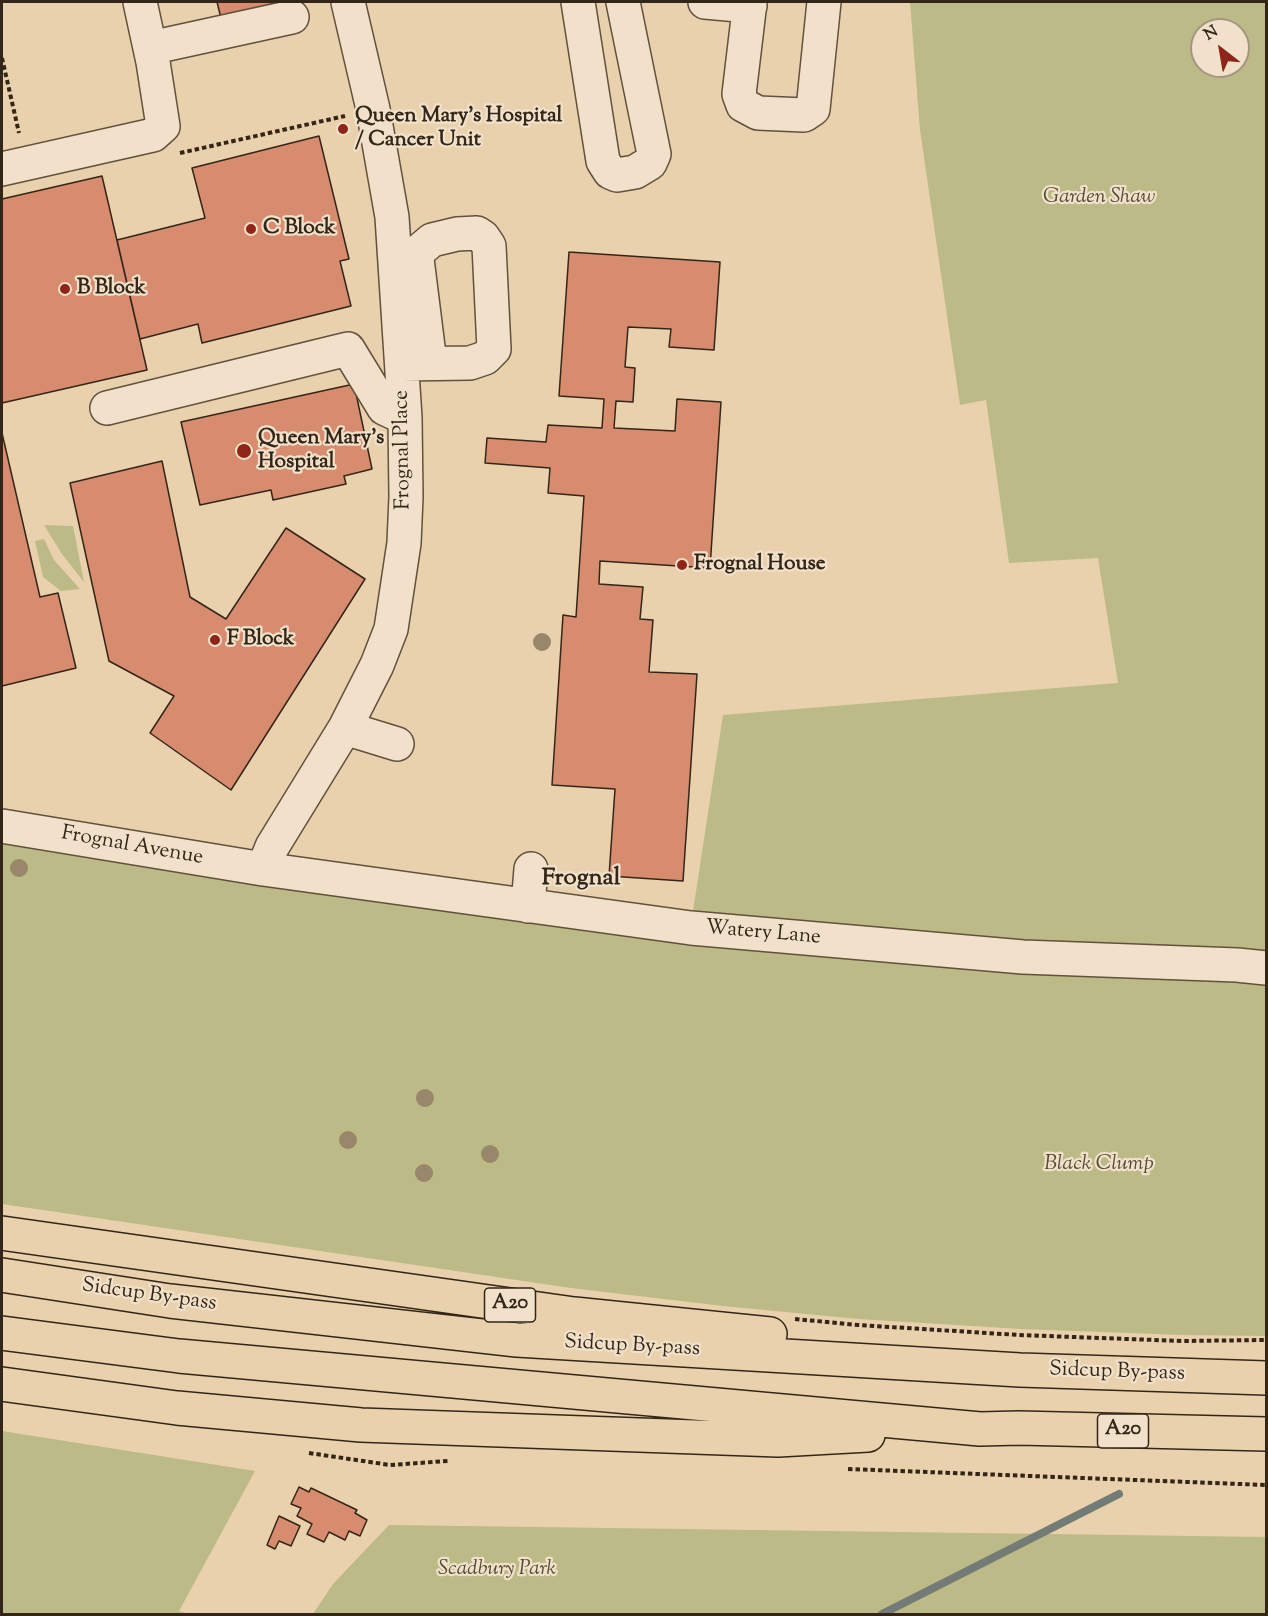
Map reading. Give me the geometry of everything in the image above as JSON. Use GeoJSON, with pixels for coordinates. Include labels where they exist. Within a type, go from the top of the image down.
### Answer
{"type":"FeatureCollection","features":[{"type":"Feature","properties":{"kind":"highway","name":"A20"},"geometry":{"type":"LineString","coordinates":[[2,1233],[574,1314],[875,1345],[1020,1370]]}},
{"type":"Feature","properties":{"kind":"highway","name":"Sidcup By-pass"},"geometry":{"type":"LineString","coordinates":[[2,1275],[170,1301],[517,1340],[1020,1370],[1266,1378]]}},
{"type":"Feature","properties":{"kind":"highway","name":"A20"},"geometry":{"type":"LineString","coordinates":[[2,1333],[179,1356],[980,1429]]}},
{"type":"Feature","properties":{"kind":"highway","name":"A20"},"geometry":{"type":"LineString","coordinates":[[2,1384],[177,1408],[361,1425],[778,1440],[1018,1428],[1266,1434]]}},
{"type":"Feature","properties":{"kind":"street"},"geometry":{"type":"LineString","coordinates":[[2,169],[153,135],[163,126],[140,2]]}},
{"type":"Feature","properties":{"kind":"street","name":"Frognal Place"},"geometry":{"type":"LineString","coordinates":[[263,869],[272,847],[345,728],[377,665],[391,629],[404,543],[405,418],[416,364],[373,109],[348,2]]}},
{"type":"Feature","properties":{"kind":"street"},"geometry":{"type":"LineString","coordinates":[[578,2],[603,161],[610,172],[617,175],[635,172],[650,163],[654,154],[623,2]]}},
{"type":"Feature","properties":{"kind":"street"},"geometry":{"type":"LineString","coordinates":[[705,2],[750,4],[739,94],[742,105],[758,113],[804,115],[813,109],[824,2]]}},
{"type":"Feature","properties":{"kind":"street"},"geometry":{"type":"LineString","coordinates":[[150,48],[292,17]]}},
{"type":"Feature","properties":{"kind":"street"},"geometry":{"type":"LineString","coordinates":[[107,408],[348,349],[384,408],[405,418]]}},
{"type":"Feature","properties":{"kind":"street"},"geometry":{"type":"LineString","coordinates":[[345,728],[397,744]]}},
{"type":"Feature","properties":{"kind":"street","name":"Frognal Avenue"},"geometry":{"type":"LineString","coordinates":[[2,826],[263,869]]}},
{"type":"Feature","properties":{"kind":"street","name":"Watery Lane"},"geometry":{"type":"LineString","coordinates":[[263,869],[691,928],[1023,957],[1266,968]]}},
{"type":"Feature","properties":{"kind":"street"},"geometry":{"type":"LineString","coordinates":[[528,906],[531,870]]}},
{"type":"Feature","properties":{"kind":"path"},"geometry":{"type":"LineString","coordinates":[[2,58],[21,139]]}},
{"type":"Feature","properties":{"kind":"path"},"geometry":{"type":"LineString","coordinates":[[310,123],[355,113]]}},
{"type":"Feature","properties":{"kind":"green space","name":"Garden Shaw"},"geometry":{"type":"Polygon","coordinates":[[[910,2],[1266,2],[1266,957],[1024,945],[693,911],[723,715],[1118,683],[1098,558],[1009,563],[986,400],[960,405],[920,130],[910,2]]]}},
{"type":"Feature","properties":{"kind":"green space"},"geometry":{"type":"Polygon","coordinates":[[[44,525],[73,526],[84,582],[62,554],[44,525]]]}},
{"type":"Feature","properties":{"kind":"green space"},"geometry":{"type":"Polygon","coordinates":[[[44,539],[54,560],[80,589],[61,591],[43,577],[35,541],[44,539]]]}},
{"type":"Feature","properties":{"kind":"green space","name":"Black Clump"},"geometry":{"type":"Polygon","coordinates":[[[2,825],[1266,983],[1266,1336],[1021,1329],[858,1319],[723,1306],[571,1288],[2,1204],[2,825]]]}},
{"type":"Feature","properties":{"kind":"green space"},"geometry":{"type":"Polygon","coordinates":[[[2,1431],[255,1471],[179,1611],[189,1614],[2,1614],[2,1431]]]}},
{"type":"Feature","properties":{"kind":"green space","name":"Scadbury Park"},"geometry":{"type":"Polygon","coordinates":[[[389,1525],[1266,1537],[1266,1614],[313,1614],[333,1584],[389,1525]]]}},
{"type":"Feature","properties":{"kind":"building"},"geometry":{"type":"Polygon","coordinates":[[[217,2],[271,2],[272,6],[221,18],[217,2]]]}},
{"type":"Feature","properties":{"kind":"building","name":"C Block"},"geometry":{"type":"Polygon","coordinates":[[[319,136],[349,259],[340,261],[351,306],[202,343],[198,324],[140,339],[117,240],[205,218],[192,168],[319,136]]]}},
{"type":"Feature","properties":{"kind":"building","name":"B Block"},"geometry":{"type":"Polygon","coordinates":[[[102,176],[147,370],[2,403],[2,199],[102,176]]]}},
{"type":"Feature","properties":{"kind":"building","name":"Frognal House"},"geometry":{"type":"Polygon","coordinates":[[[569,252],[720,262],[714,350],[669,347],[671,329],[628,327],[625,367],[635,368],[633,402],[616,401],[614,428],[675,431],[677,399],[721,402],[710,568],[600,561],[599,584],[643,587],[640,619],[653,620],[649,672],[697,674],[683,881],[609,876],[615,789],[552,785],[563,615],[576,617],[584,496],[548,493],[550,468],[485,463],[487,438],[546,442],[548,425],[602,428],[604,399],[559,396],[569,252]]]}},
{"type":"Feature","properties":{"kind":"building"},"geometry":{"type":"Polygon","coordinates":[[[354,384],[372,469],[344,476],[346,484],[273,500],[271,490],[200,505],[181,422],[354,384]]]}},
{"type":"Feature","properties":{"kind":"building"},"geometry":{"type":"Polygon","coordinates":[[[2,433],[40,597],[58,593],[76,668],[2,686],[2,433]]]}},
{"type":"Feature","properties":{"kind":"building","name":"F Block"},"geometry":{"type":"Polygon","coordinates":[[[162,461],[190,597],[226,619],[286,528],[365,579],[231,790],[150,733],[174,696],[109,661],[70,483],[162,461]]]}},
{"type":"Feature","properties":{"kind":"building"},"geometry":{"type":"Polygon","coordinates":[[[299,1487],[309,1492],[311,1488],[357,1510],[355,1513],[367,1520],[360,1536],[349,1531],[345,1540],[329,1532],[324,1542],[307,1534],[312,1524],[297,1516],[301,1508],[291,1504],[299,1487]]]}},
{"type":"Feature","properties":{"kind":"building"},"geometry":{"type":"Polygon","coordinates":[[[279,1516],[300,1526],[291,1546],[279,1541],[275,1549],[267,1545],[279,1516]]]}},
{"type":"Feature","properties":{"kind":"waterway"},"geometry":{"type":"LineString","coordinates":[[882,1614],[1119,1494]]}},
{"type":"Feature","properties":{"kind":"place","name":"Queen Mary's Hospital / Cancer Unit"},"geometry":{"type":"Point","coordinates":[343,129]}},
{"type":"Feature","properties":{"kind":"place","name":"C Block"},"geometry":{"type":"Point","coordinates":[251,229]}},
{"type":"Feature","properties":{"kind":"place","name":"B Block"},"geometry":{"type":"Point","coordinates":[65,289]}},
{"type":"Feature","properties":{"kind":"place","name":"Queen Mary's Hospital"},"geometry":{"type":"Point","coordinates":[244,451]}},
{"type":"Feature","properties":{"kind":"place","name":"Frognal House"},"geometry":{"type":"Point","coordinates":[682,565]}},
{"type":"Feature","properties":{"kind":"place","name":"F Block"},"geometry":{"type":"Point","coordinates":[215,640]}},
{"type":"Feature","properties":{"kind":"district","name":"Frognal"},"geometry":{"type":"Point","coordinates":[581,880]}}]}
